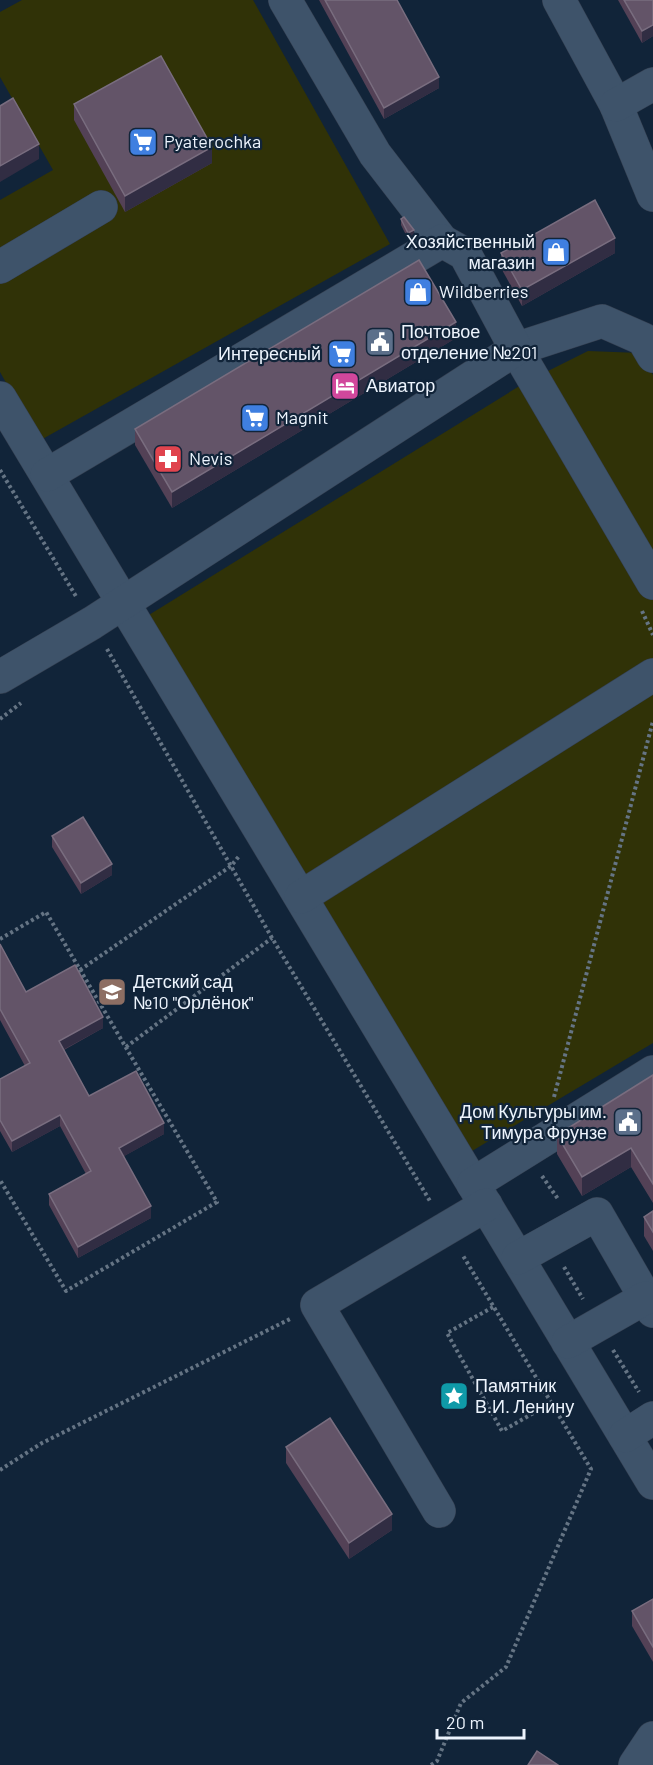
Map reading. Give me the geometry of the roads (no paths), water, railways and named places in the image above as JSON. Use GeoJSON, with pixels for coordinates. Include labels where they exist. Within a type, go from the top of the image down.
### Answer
{"type":"FeatureCollection","features":[{"type":"Feature","properties":{"kind":"street"},"geometry":{"type":"LineString","coordinates":[[285,0],[375,154],[442,241],[465,254],[516,348],[653,584]]}},
{"type":"Feature","properties":{"kind":"street"},"geometry":{"type":"LineString","coordinates":[[559,0],[616,105],[653,195]]}},
{"type":"Feature","properties":{"kind":"street"},"geometry":{"type":"LineString","coordinates":[[616,105],[653,84]]}},
{"type":"Feature","properties":{"kind":"street"},"geometry":{"type":"LineString","coordinates":[[0,267],[101,207]]}},
{"type":"Feature","properties":{"kind":"street"},"geometry":{"type":"LineString","coordinates":[[47,475],[442,241]]}},
{"type":"Feature","properties":{"kind":"street"},"geometry":{"type":"LineString","coordinates":[[0,676],[92,623],[516,348],[602,321],[644,339],[653,356]]}},
{"type":"Feature","properties":{"kind":"street"},"geometry":{"type":"LineString","coordinates":[[0,398],[653,1483]]}},
{"type":"Feature","properties":{"kind":"street"},"geometry":{"type":"LineString","coordinates":[[301,897],[653,675]]}},
{"type":"Feature","properties":{"kind":"street"},"geometry":{"type":"LineString","coordinates":[[439,1511],[317,1305],[446,1228],[479,1194],[543,1140],[653,1072]]}},
{"type":"Feature","properties":{"kind":"street"},"geometry":{"type":"LineString","coordinates":[[518,1258],[597,1214],[649,1305],[568,1342]]}},
{"type":"Feature","properties":{"kind":"street"},"geometry":{"type":"LineString","coordinates":[[625,1436],[653,1419]]}},
{"type":"Feature","properties":{"kind":"street"},"geometry":{"type":"LineString","coordinates":[[635,1765],[653,1738]]}},
{"type":"Feature","properties":{"kind":"place","name":"Pyaterochka"},"geometry":{"type":"Point","coordinates":[143,142]}},
{"type":"Feature","properties":{"kind":"place","name":"Хозяйственный магазин"},"geometry":{"type":"Point","coordinates":[556,252]}},
{"type":"Feature","properties":{"kind":"place","name":"Wildberries"},"geometry":{"type":"Point","coordinates":[418,292]}},
{"type":"Feature","properties":{"kind":"place","name":"Почтовое отделение №201"},"geometry":{"type":"Point","coordinates":[380,342]}},
{"type":"Feature","properties":{"kind":"place","name":"Интересный"},"geometry":{"type":"Point","coordinates":[342,354]}},
{"type":"Feature","properties":{"kind":"place","name":"Авиатор"},"geometry":{"type":"Point","coordinates":[345,386]}},
{"type":"Feature","properties":{"kind":"place","name":"Magnit"},"geometry":{"type":"Point","coordinates":[255,418]}},
{"type":"Feature","properties":{"kind":"place","name":"Nevis"},"geometry":{"type":"Point","coordinates":[168,459]}},
{"type":"Feature","properties":{"kind":"place","name":"Детский сад №10 \"Орлёнок\""},"geometry":{"type":"Point","coordinates":[112,992]}},
{"type":"Feature","properties":{"kind":"place","name":"Дом Культуры им. Тимура Фрунзе"},"geometry":{"type":"Point","coordinates":[628,1122]}},
{"type":"Feature","properties":{"kind":"place","name":"Памятник В.И. Ленину"},"geometry":{"type":"Point","coordinates":[454,1396]}}]}
